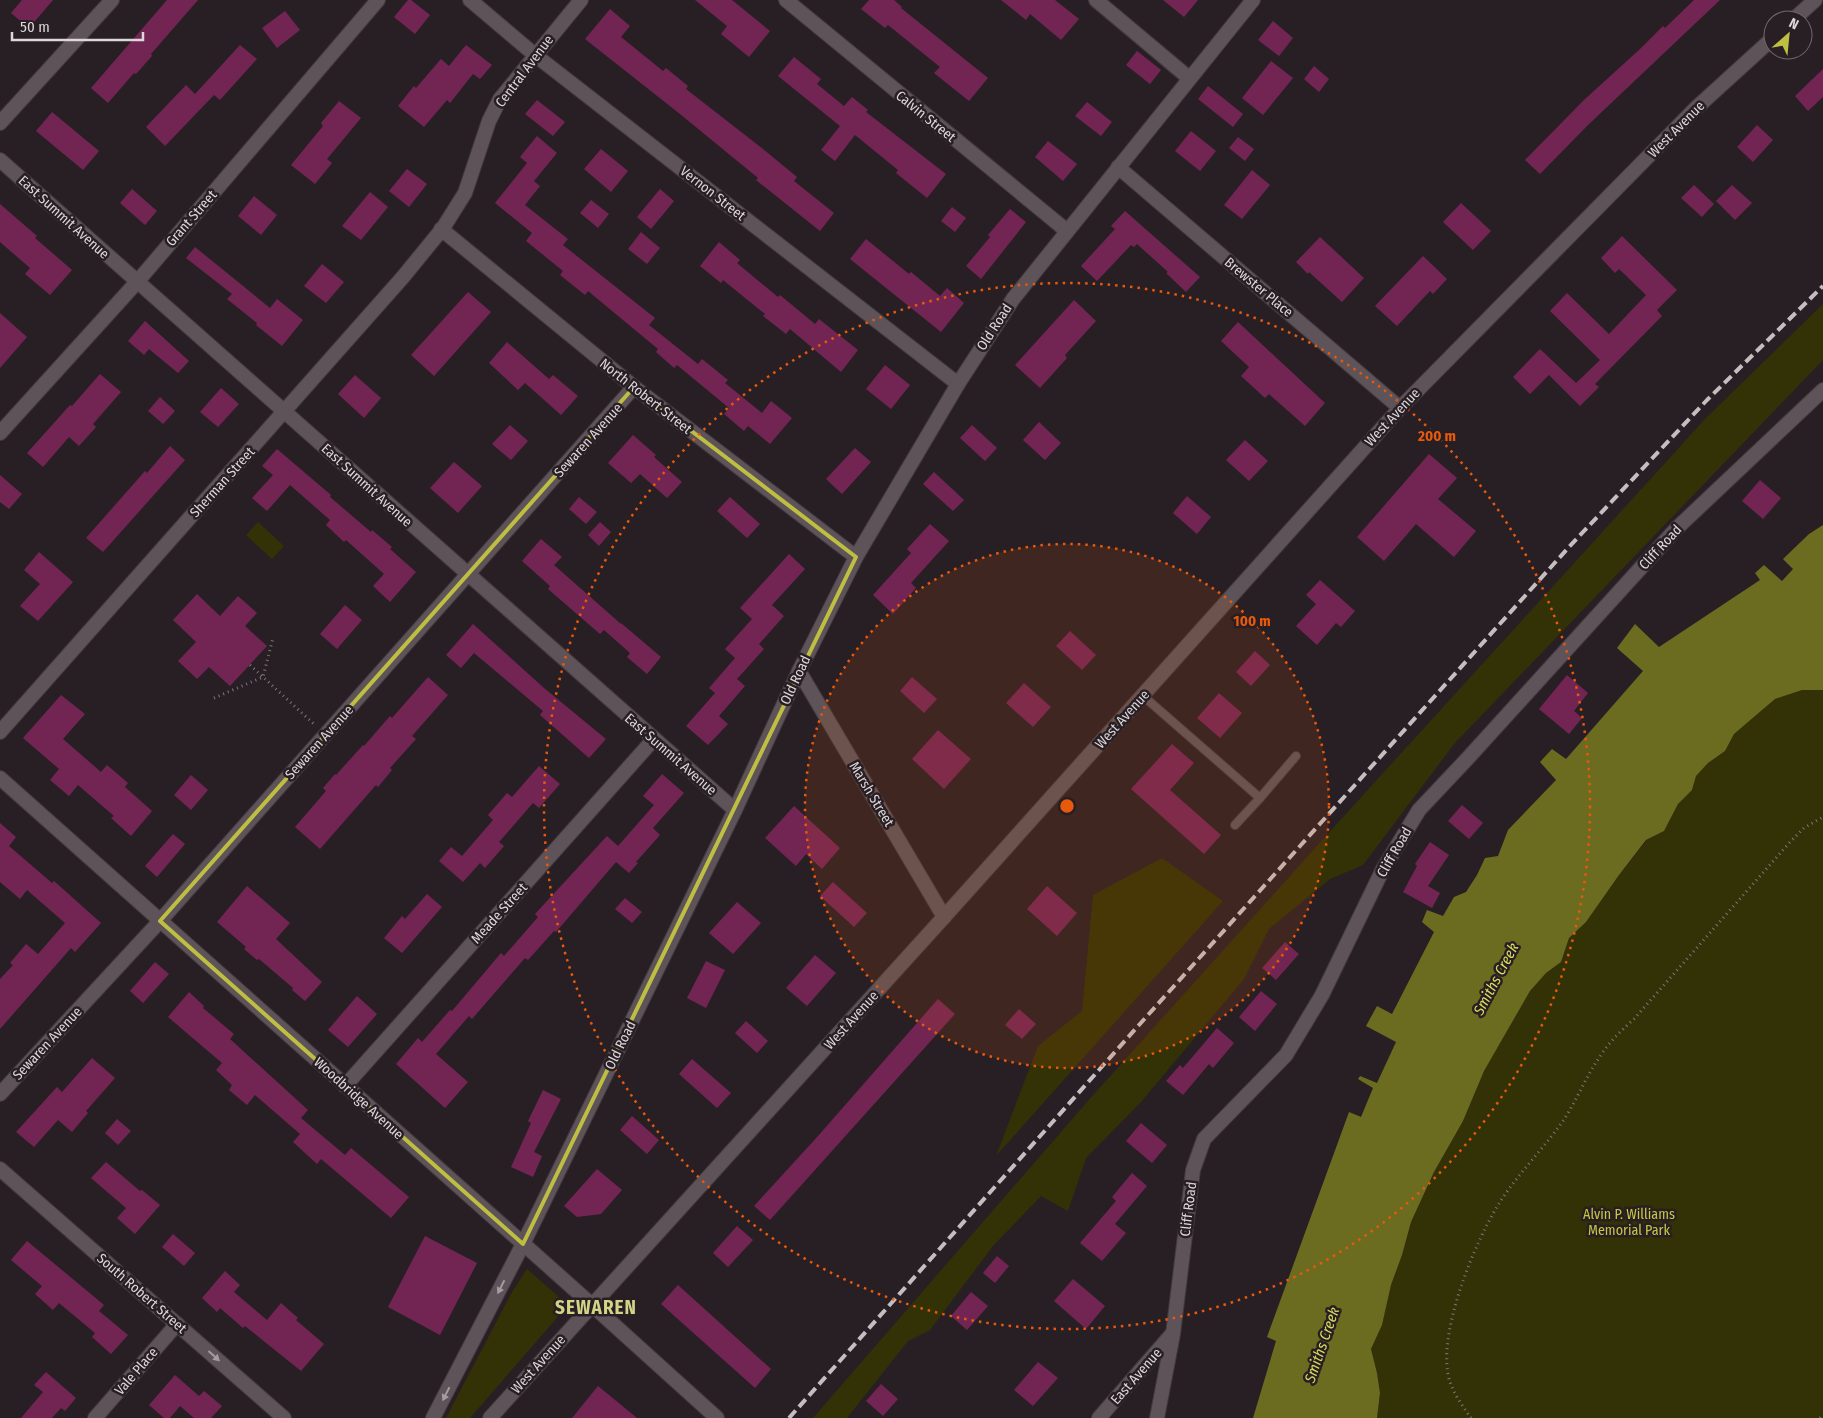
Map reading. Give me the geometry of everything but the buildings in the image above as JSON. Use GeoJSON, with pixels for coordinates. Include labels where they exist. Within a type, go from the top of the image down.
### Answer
{"type":"FeatureCollection","features":[{"type":"Feature","properties":{"kind":"street"},"geometry":{"type":"LineString","coordinates":[[0,123],[112,0]]}},
{"type":"Feature","properties":{"kind":"street","name":"Grant Street"},"geometry":{"type":"LineString","coordinates":[[0,432],[137,282],[378,0]]}},
{"type":"Feature","properties":{"kind":"street","name":"Vernon Street"},"geometry":{"type":"LineString","coordinates":[[470,0],[535,55],[958,384]]}},
{"type":"Feature","properties":{"kind":"street","name":"Central Avenue"},"geometry":{"type":"LineString","coordinates":[[441,229],[465,193],[490,121],[500,99],[581,0]]}},
{"type":"Feature","properties":{"kind":"street","name":"Calvin Street"},"geometry":{"type":"LineString","coordinates":[[786,0],[1066,232]]}},
{"type":"Feature","properties":{"kind":"street"},"geometry":{"type":"LineString","coordinates":[[1096,0],[1189,78]]}},
{"type":"Feature","properties":{"kind":"street","name":"Old Road"},"geometry":{"type":"LineString","coordinates":[[434,1418],[523,1244],[735,810],[799,671],[856,557],[958,384],[1013,299],[1253,0]]}},
{"type":"Feature","properties":{"kind":"street"},"geometry":{"type":"LineString","coordinates":[[1804,10],[1815,0]]}},
{"type":"Feature","properties":{"kind":"street","name":"West Avenue"},"geometry":{"type":"LineString","coordinates":[[490,1418],[944,917],[1400,408],[1695,109],[1763,47]]}},
{"type":"Feature","properties":{"kind":"street","name":"East Summit Avenue"},"geometry":{"type":"LineString","coordinates":[[0,160],[735,810]]}},
{"type":"Feature","properties":{"kind":"street","name":"Brewster Place"},"geometry":{"type":"LineString","coordinates":[[1118,167],[1400,408]]}},
{"type":"Feature","properties":{"kind":"street","name":"North Robert Street"},"geometry":{"type":"LineString","coordinates":[[441,229],[634,387],[856,557]]}},
{"type":"Feature","properties":{"kind":"street","name":"Sherman Street"},"geometry":{"type":"LineString","coordinates":[[0,732],[403,277],[441,229]]}},
{"type":"Feature","properties":{"kind":"street","name":"Sewaren Avenue"},"geometry":{"type":"LineString","coordinates":[[0,1094],[160,921],[634,387]]}},
{"type":"Feature","properties":{"kind":"street","name":"Cliff Road"},"geometry":{"type":"LineString","coordinates":[[1157,1418],[1173,1334],[1193,1170],[1204,1139],[1286,1056],[1322,995],[1383,869],[1418,810],[1468,758],[1677,528],[1823,390]]}},
{"type":"Feature","properties":{"kind":"street","name":"Marsh Street"},"geometry":{"type":"LineString","coordinates":[[799,671],[944,917]]}},
{"type":"Feature","properties":{"kind":"street","name":"Meade Street"},"geometry":{"type":"LineString","coordinates":[[345,1086],[654,739]]}},
{"type":"Feature","properties":{"kind":"street","name":"Woodbridge Avenue"},"geometry":{"type":"LineString","coordinates":[[0,778],[717,1418]]}},
{"type":"Feature","properties":{"kind":"street","name":"South Robert Street"},"geometry":{"type":"LineString","coordinates":[[0,1169],[284,1418]]}},
{"type":"Feature","properties":{"kind":"street","name":"Vale Place"},"geometry":{"type":"LineString","coordinates":[[95,1418],[177,1324]]}},
{"type":"Feature","properties":{"kind":"street","name":"East Avenue"},"geometry":{"type":"LineString","coordinates":[[1099,1418],[1173,1334]]}},
{"type":"Feature","properties":{"kind":"lane"},"geometry":{"type":"LineString","coordinates":[[1142,695],[1260,798]]}},
{"type":"Feature","properties":{"kind":"lane"},"geometry":{"type":"LineString","coordinates":[[1235,825],[1296,756]]}},
{"type":"Feature","properties":{"kind":"path"},"geometry":{"type":"LineString","coordinates":[[263,677],[273,638]]}},
{"type":"Feature","properties":{"kind":"path"},"geometry":{"type":"LineString","coordinates":[[250,664],[326,734]]}},
{"type":"Feature","properties":{"kind":"path"},"geometry":{"type":"LineString","coordinates":[[214,698],[263,677]]}},
{"type":"Feature","properties":{"kind":"path"},"geometry":{"type":"LineString","coordinates":[[1469,1417],[1450,1384],[1446,1369],[1450,1333],[1454,1311],[1467,1268],[1499,1204],[1564,1120],[1600,1056],[1610,1042],[1634,1019],[1791,841],[1804,828],[1823,817]]}},
{"type":"Feature","properties":{"kind":"path"},"geometry":{"type":"LineString","coordinates":[[1820,1418],[1823,1414]]}},
{"type":"Feature","properties":{"kind":"highlighted area"},"geometry":{"type":"Polygon","coordinates":[[[634,387],[856,557],[523,1244],[160,921],[634,387]]]}},
{"type":"Feature","properties":{"kind":"green space"},"geometry":{"type":"Polygon","coordinates":[[[1823,304],[1823,360],[1454,744],[1363,865],[1330,879],[1269,929],[1244,979],[1141,1102],[1086,1158],[1068,1211],[1041,1196],[993,1246],[930,1330],[908,1341],[847,1418],[813,1418],[1087,1102],[1315,848],[1706,418],[1823,304]]]}},
{"type":"Feature","properties":{"kind":"green space"},"geometry":{"type":"Polygon","coordinates":[[[258,522],[284,546],[272,559],[246,535],[258,522]]]}},
{"type":"Feature","properties":{"kind":"green space","name":"Alvin P. Williams Memorial Park"},"geometry":{"type":"Polygon","coordinates":[[[1802,690],[1823,690],[1823,1418],[1377,1418],[1380,1393],[1371,1349],[1382,1325],[1391,1285],[1411,1222],[1434,1172],[1463,1121],[1484,1071],[1530,991],[1546,973],[1561,962],[1569,938],[1586,922],[1619,875],[1647,840],[1664,831],[1678,804],[1692,790],[1696,776],[1708,763],[1725,751],[1734,734],[1775,699],[1802,690]]]}},
{"type":"Feature","properties":{"kind":"green space"},"geometry":{"type":"Polygon","coordinates":[[[1162,858],[1223,901],[996,1156],[1038,1046],[1082,1011],[1093,895],[1162,858]]]}},
{"type":"Feature","properties":{"kind":"green space"},"geometry":{"type":"Polygon","coordinates":[[[527,1269],[568,1305],[470,1418],[446,1418],[512,1292],[527,1269]]]}},
{"type":"Feature","properties":{"kind":"water","name":"Smiths Creek"},"geometry":{"type":"Polygon","coordinates":[[[1823,525],[1823,690],[1802,690],[1775,699],[1734,734],[1725,751],[1708,763],[1696,776],[1692,790],[1678,804],[1664,831],[1646,840],[1586,922],[1569,938],[1561,962],[1546,973],[1530,991],[1484,1071],[1463,1121],[1434,1172],[1411,1222],[1391,1285],[1382,1325],[1371,1349],[1380,1393],[1377,1418],[1253,1418],[1276,1341],[1267,1337],[1349,1112],[1361,1117],[1373,1088],[1358,1079],[1360,1076],[1377,1083],[1396,1042],[1366,1026],[1377,1006],[1392,1014],[1434,932],[1422,922],[1427,910],[1443,916],[1454,897],[1466,892],[1485,858],[1498,856],[1508,830],[1556,780],[1540,762],[1552,749],[1566,759],[1643,671],[1617,648],[1635,624],[1659,647],[1760,580],[1755,573],[1764,565],[1782,581],[1793,569],[1783,559],[1809,534],[1823,525]]]}},
{"type":"Feature","properties":{"kind":"railway"},"geometry":{"type":"LineString","coordinates":[[789,1418],[1569,547],[1707,400],[1823,286]]}},
{"type":"Feature","properties":{"kind":"district","name":"SEWAREN"},"geometry":{"type":"Point","coordinates":[596,1307]}}]}
